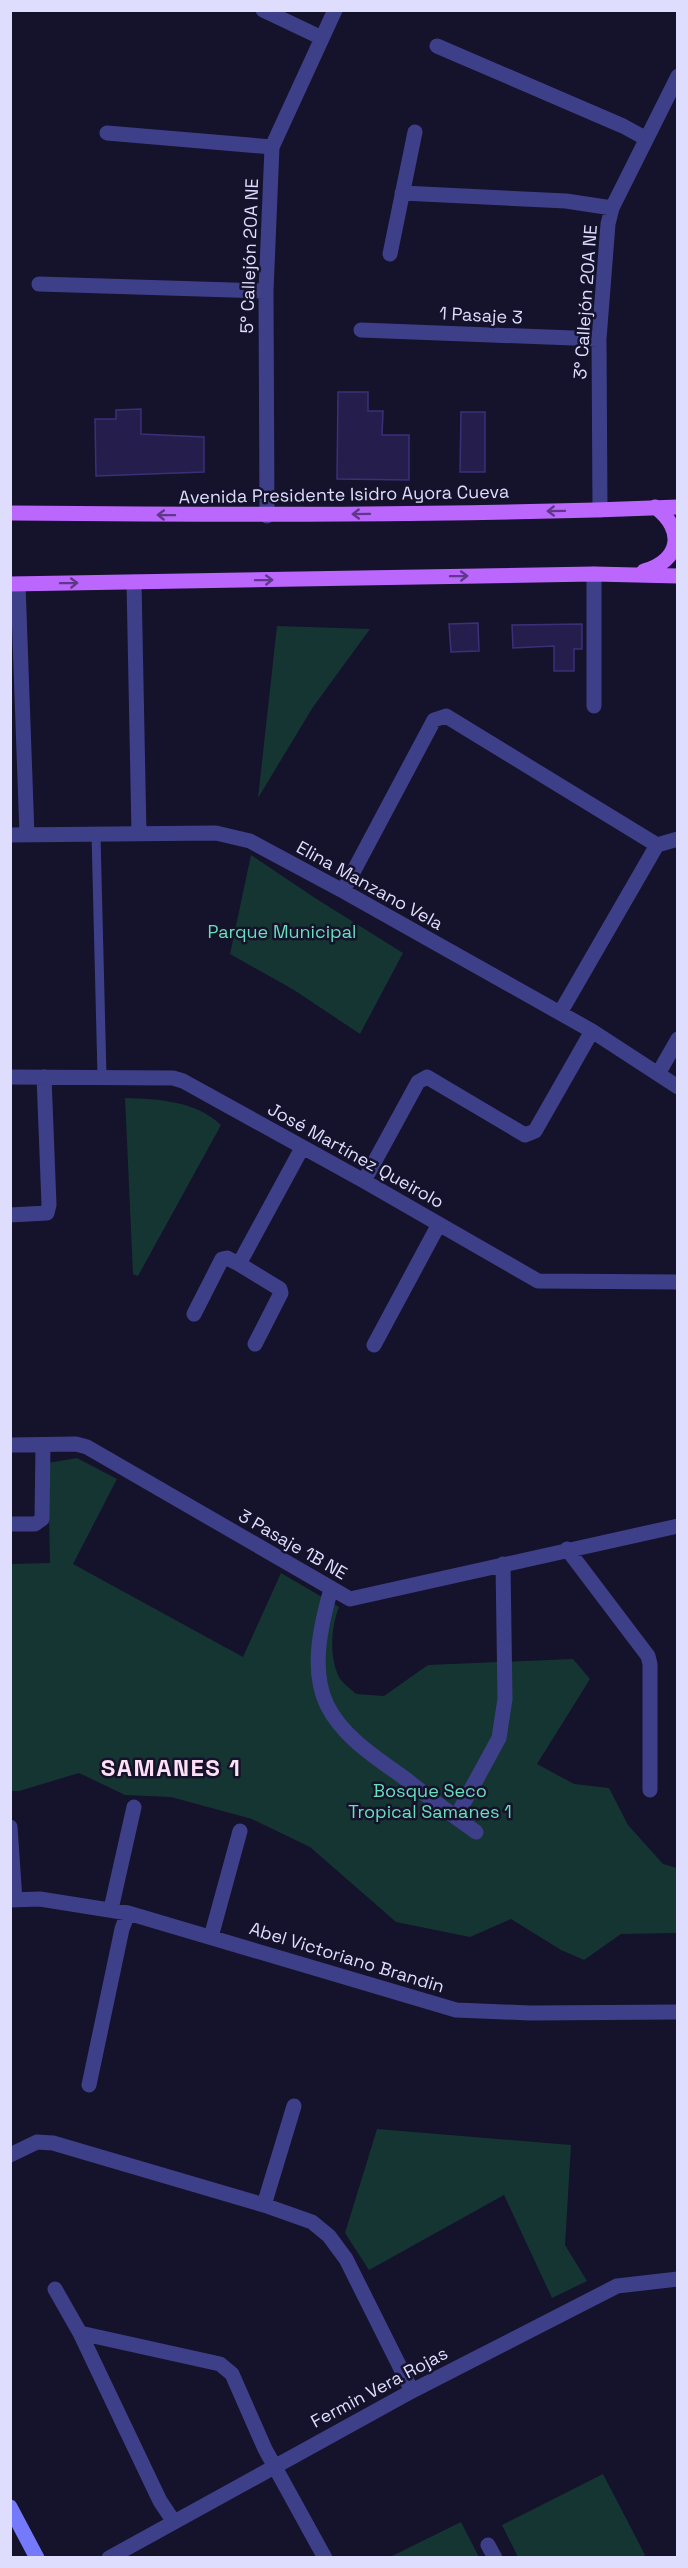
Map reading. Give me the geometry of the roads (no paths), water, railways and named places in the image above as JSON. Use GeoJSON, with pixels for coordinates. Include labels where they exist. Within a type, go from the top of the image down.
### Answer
{"type":"FeatureCollection","features":[{"type":"Feature","properties":{"kind":"main road"},"geometry":{"type":"LineString","coordinates":[[632,575],[656,568],[671,555],[674,530],[669,518],[656,507]]}},
{"type":"Feature","properties":{"kind":"main road","name":"Avenida Presidente Isidro Ayora Cueva"},"geometry":{"type":"LineString","coordinates":[[10,513],[267,516],[678,507]]}},
{"type":"Feature","properties":{"kind":"main road"},"geometry":{"type":"LineString","coordinates":[[14,584],[594,574],[678,576]]}},
{"type":"Feature","properties":{"kind":"main road"},"geometry":{"type":"LineString","coordinates":[[10,2507],[37,2558]]}},
{"type":"Feature","properties":{"kind":"street"},"geometry":{"type":"LineString","coordinates":[[263,10],[322,38]]}},
{"type":"Feature","properties":{"kind":"street","name":"5° Callejón 20A NE"},"geometry":{"type":"LineString","coordinates":[[267,516],[266,291],[272,147],[335,10]]}},
{"type":"Feature","properties":{"kind":"street"},"geometry":{"type":"LineString","coordinates":[[437,46],[623,126],[645,138]]}},
{"type":"Feature","properties":{"kind":"street","name":"3° Callejón 20A NE"},"geometry":{"type":"LineString","coordinates":[[600,510],[598,339],[608,224],[612,208],[645,138],[678,76]]}},
{"type":"Feature","properties":{"kind":"street"},"geometry":{"type":"LineString","coordinates":[[390,254],[415,132]]}},
{"type":"Feature","properties":{"kind":"street"},"geometry":{"type":"LineString","coordinates":[[107,133],[272,147]]}},
{"type":"Feature","properties":{"kind":"street"},"geometry":{"type":"LineString","coordinates":[[402,193],[566,201],[612,208]]}},
{"type":"Feature","properties":{"kind":"street"},"geometry":{"type":"LineString","coordinates":[[39,285],[266,291]]}},
{"type":"Feature","properties":{"kind":"street","name":"1 Pasaje 3"},"geometry":{"type":"LineString","coordinates":[[361,330],[598,339]]}},
{"type":"Feature","properties":{"kind":"street"},"geometry":{"type":"LineString","coordinates":[[594,574],[594,706]]}},
{"type":"Feature","properties":{"kind":"street"},"geometry":{"type":"LineString","coordinates":[[134,582],[139,834]]}},
{"type":"Feature","properties":{"kind":"street"},"geometry":{"type":"LineString","coordinates":[[14,584],[27,835]]}},
{"type":"Feature","properties":{"kind":"street"},"geometry":{"type":"LineString","coordinates":[[343,891],[434,720],[439,716],[446,716],[657,844],[678,839]]}},
{"type":"Feature","properties":{"kind":"street","name":"Elina Manzano Vela"},"geometry":{"type":"LineString","coordinates":[[10,835],[216,833],[250,841],[592,1031],[678,1087]]}},
{"type":"Feature","properties":{"kind":"street"},"geometry":{"type":"LineString","coordinates":[[560,1013],[657,844]]}},
{"type":"Feature","properties":{"kind":"street"},"geometry":{"type":"LineString","coordinates":[[364,1181],[418,1082],[428,1077],[525,1136],[535,1131],[592,1031]]}},
{"type":"Feature","properties":{"kind":"street"},"geometry":{"type":"LineString","coordinates":[[658,1074],[678,1040]]}},
{"type":"Feature","properties":{"kind":"street","name":"José Martínez Queirolo"},"geometry":{"type":"LineString","coordinates":[[10,1077],[102,1076],[173,1078],[183,1081],[542,1283],[678,1282]]}},
{"type":"Feature","properties":{"kind":"street"},"geometry":{"type":"LineString","coordinates":[[10,1215],[47,1213],[44,1077]]}},
{"type":"Feature","properties":{"kind":"street"},"geometry":{"type":"LineString","coordinates":[[239,1264],[302,1148]]}},
{"type":"Feature","properties":{"kind":"street"},"geometry":{"type":"LineString","coordinates":[[374,1345],[439,1224]]}},
{"type":"Feature","properties":{"kind":"street"},"geometry":{"type":"LineString","coordinates":[[194,1314],[222,1260],[227,1258],[280,1289],[281,1293],[255,1344]]}},
{"type":"Feature","properties":{"kind":"street","name":"3 Pasaje 1B NE"},"geometry":{"type":"LineString","coordinates":[[10,1445],[76,1444],[87,1447],[350,1599],[678,1526]]}},
{"type":"Feature","properties":{"kind":"street"},"geometry":{"type":"LineString","coordinates":[[10,1524],[35,1524],[42,1520],[43,1445]]}},
{"type":"Feature","properties":{"kind":"street"},"geometry":{"type":"LineString","coordinates":[[567,1549],[648,1656],[650,1664],[650,1791]]}},
{"type":"Feature","properties":{"kind":"street"},"geometry":{"type":"LineString","coordinates":[[456,1817],[499,1738],[505,1699],[503,1564]]}},
{"type":"Feature","properties":{"kind":"street"},"geometry":{"type":"LineString","coordinates":[[331,1589],[322,1621],[318,1651],[318,1668],[326,1704],[340,1726],[369,1752],[476,1832]]}},
{"type":"Feature","properties":{"kind":"street"},"geometry":{"type":"LineString","coordinates":[[111,1909],[134,1808]]}},
{"type":"Feature","properties":{"kind":"street"},"geometry":{"type":"LineString","coordinates":[[10,1827],[13,1900]]}},
{"type":"Feature","properties":{"kind":"street"},"geometry":{"type":"LineString","coordinates":[[211,1937],[240,1831]]}},
{"type":"Feature","properties":{"kind":"street","name":"Abel Victoriano Brandin"},"geometry":{"type":"LineString","coordinates":[[13,1900],[40,1899],[128,1913],[456,2010],[530,2013],[678,2012]]}},
{"type":"Feature","properties":{"kind":"street"},"geometry":{"type":"LineString","coordinates":[[89,2085],[122,1929],[128,1913]]}},
{"type":"Feature","properties":{"kind":"street"},"geometry":{"type":"LineString","coordinates":[[264,2205],[294,2106]]}},
{"type":"Feature","properties":{"kind":"street"},"geometry":{"type":"LineString","coordinates":[[10,2155],[37,2142],[52,2144],[264,2205],[312,2222],[330,2236],[346,2259],[412,2391]]}},
{"type":"Feature","properties":{"kind":"street","name":"Fermin Vera Rojas"},"geometry":{"type":"LineString","coordinates":[[109,2558],[412,2391],[617,2286],[678,2279]]}},
{"type":"Feature","properties":{"kind":"street"},"geometry":{"type":"LineString","coordinates":[[55,2289],[80,2333],[160,2501],[174,2522]]}},
{"type":"Feature","properties":{"kind":"street"},"geometry":{"type":"LineString","coordinates":[[80,2333],[220,2364],[232,2374],[275,2465],[325,2558]]}},
{"type":"Feature","properties":{"kind":"lane"},"geometry":{"type":"LineString","coordinates":[[96,835],[102,1076]]}},
{"type":"Feature","properties":{"kind":"district","name":"SAMANES 1"},"geometry":{"type":"Point","coordinates":[171,1767]}},
{"type":"Feature","properties":{"kind":"park label","name":"Parque Municipal"},"geometry":{"type":"Point","coordinates":[282,931]}},
{"type":"Feature","properties":{"kind":"park label","name":"Bosque Seco Tropical Samanes 1"},"geometry":{"type":"Point","coordinates":[430,1800]}}]}
